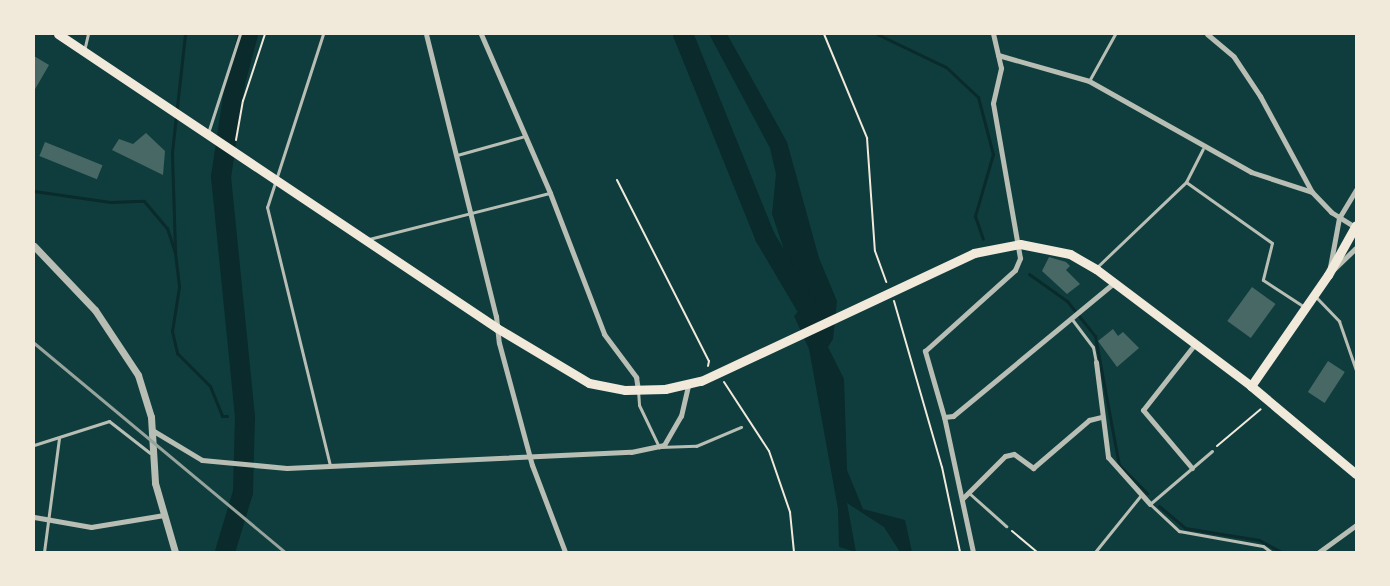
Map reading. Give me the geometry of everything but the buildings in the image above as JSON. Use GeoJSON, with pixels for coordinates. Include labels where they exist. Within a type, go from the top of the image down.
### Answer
{"type":"FeatureCollection","features":[{"type":"Feature","properties":{"kind":"main road"},"geometry":{"type":"LineString","coordinates":[[58,34],[497,328],[589,383],[615,390],[638,390],[688,385],[721,377],[974,254],[1020,244],[1070,254],[1096,269],[1251,386],[1356,474]]}},
{"type":"Feature","properties":{"kind":"main road"},"geometry":{"type":"LineString","coordinates":[[1251,386],[1328,275],[1356,226]]}},
{"type":"Feature","properties":{"kind":"street"},"geometry":{"type":"LineString","coordinates":[[426,34],[472,213],[497,328],[530,457],[565,552]]}},
{"type":"Feature","properties":{"kind":"street"},"geometry":{"type":"LineString","coordinates":[[481,34],[550,193],[604,334],[636,377],[638,390]]}},
{"type":"Feature","properties":{"kind":"street"},"geometry":{"type":"LineString","coordinates":[[973,552],[963,498],[927,345],[1015,270],[1020,244],[993,104],[1001,68],[993,34]]}},
{"type":"Feature","properties":{"kind":"street"},"geometry":{"type":"LineString","coordinates":[[1209,34],[1234,57],[1260,96],[1312,192],[1339,218],[1356,226]]}},
{"type":"Feature","properties":{"kind":"street"},"geometry":{"type":"LineString","coordinates":[[998,55],[1089,81],[1204,149],[1251,172],[1312,192]]}},
{"type":"Feature","properties":{"kind":"street"},"geometry":{"type":"LineString","coordinates":[[1328,275],[1339,218],[1356,190]]}},
{"type":"Feature","properties":{"kind":"street"},"geometry":{"type":"LineString","coordinates":[[34,246],[95,310],[128,359],[144,390],[152,430],[150,453],[164,515],[175,552]]}},
{"type":"Feature","properties":{"kind":"street"},"geometry":{"type":"LineString","coordinates":[[1328,275],[1356,248]]}},
{"type":"Feature","properties":{"kind":"street"},"geometry":{"type":"LineString","coordinates":[[944,417],[953,416],[1114,283]]}},
{"type":"Feature","properties":{"kind":"street"},"geometry":{"type":"LineString","coordinates":[[1192,468],[1143,410],[1195,344]]}},
{"type":"Feature","properties":{"kind":"street"},"geometry":{"type":"LineString","coordinates":[[1096,362],[1101,417],[1108,457],[1150,504]]}},
{"type":"Feature","properties":{"kind":"street"},"geometry":{"type":"LineString","coordinates":[[152,430],[202,460],[253,466],[330,467],[530,457],[659,447],[681,416],[688,385]]}},
{"type":"Feature","properties":{"kind":"street"},"geometry":{"type":"LineString","coordinates":[[963,498],[1005,456],[1014,454],[1033,468],[1089,420],[1101,417]]}},
{"type":"Feature","properties":{"kind":"street"},"geometry":{"type":"LineString","coordinates":[[34,517],[91,527],[164,515]]}},
{"type":"Feature","properties":{"kind":"street"},"geometry":{"type":"LineString","coordinates":[[1318,552],[1356,525]]}},
{"type":"Feature","properties":{"kind":"lane"},"geometry":{"type":"LineString","coordinates":[[84,51],[88,34]]}},
{"type":"Feature","properties":{"kind":"lane"},"geometry":{"type":"LineString","coordinates":[[211,135],[240,34]]}},
{"type":"Feature","properties":{"kind":"lane"},"geometry":{"type":"LineString","coordinates":[[323,34],[274,177],[267,207],[330,467]]}},
{"type":"Feature","properties":{"kind":"lane"},"geometry":{"type":"LineString","coordinates":[[1089,81],[1115,34]]}},
{"type":"Feature","properties":{"kind":"lane"},"geometry":{"type":"LineString","coordinates":[[457,155],[526,136]]}},
{"type":"Feature","properties":{"kind":"lane"},"geometry":{"type":"LineString","coordinates":[[1096,269],[1186,182],[1204,149]]}},
{"type":"Feature","properties":{"kind":"lane"},"geometry":{"type":"LineString","coordinates":[[1186,182],[1272,243],[1263,280],[1306,308]]}},
{"type":"Feature","properties":{"kind":"lane"},"geometry":{"type":"LineString","coordinates":[[366,240],[550,193]]}},
{"type":"Feature","properties":{"kind":"lane"},"geometry":{"type":"LineString","coordinates":[[1314,296],[1339,322],[1356,370]]}},
{"type":"Feature","properties":{"kind":"lane"},"geometry":{"type":"LineString","coordinates":[[1071,318],[1093,347],[1096,362]]}},
{"type":"Feature","properties":{"kind":"lane"},"geometry":{"type":"LineString","coordinates":[[638,390],[639,405],[659,447],[696,446],[741,427]]}},
{"type":"Feature","properties":{"kind":"lane"},"geometry":{"type":"LineString","coordinates":[[34,445],[109,421],[150,453]]}},
{"type":"Feature","properties":{"kind":"lane"},"geometry":{"type":"LineString","coordinates":[[44,552],[52,520],[59,438]]}},
{"type":"Feature","properties":{"kind":"lane"},"geometry":{"type":"LineString","coordinates":[[1212,451],[1150,504],[1179,531],[1263,546],[1272,552]]}},
{"type":"Feature","properties":{"kind":"lane"},"geometry":{"type":"LineString","coordinates":[[969,493],[1006,526]]}},
{"type":"Feature","properties":{"kind":"lane"},"geometry":{"type":"LineString","coordinates":[[1095,552],[1141,494]]}},
{"type":"Feature","properties":{"kind":"path"},"geometry":{"type":"LineString","coordinates":[[234,151],[243,101],[265,34]]}},
{"type":"Feature","properties":{"kind":"path"},"geometry":{"type":"LineString","coordinates":[[824,34],[867,138],[875,251],[887,287]]}},
{"type":"Feature","properties":{"kind":"path"},"geometry":{"type":"LineString","coordinates":[[617,180],[709,361],[705,371]]}},
{"type":"Feature","properties":{"kind":"path"},"geometry":{"type":"LineString","coordinates":[[894,301],[942,467],[960,552]]}},
{"type":"Feature","properties":{"kind":"path"},"geometry":{"type":"LineString","coordinates":[[721,377],[746,410],[768,451],[788,504],[794,552]]}},
{"type":"Feature","properties":{"kind":"path"},"geometry":{"type":"LineString","coordinates":[[1212,451],[1261,409]]}},
{"type":"Feature","properties":{"kind":"path"},"geometry":{"type":"LineString","coordinates":[[1006,526],[1037,552]]}},
{"type":"Feature","properties":{"kind":"water"},"geometry":{"type":"Polygon","coordinates":[[[709,34],[727,34],[787,142],[819,258],[837,301],[833,339],[828,347],[844,379],[847,470],[863,509],[905,520],[912,552],[900,552],[884,527],[847,503],[856,552],[839,547],[838,509],[809,349],[794,316],[803,306],[772,214],[776,174],[770,148],[709,34]]]}},
{"type":"Feature","properties":{"kind":"waterway"},"geometry":{"type":"LineString","coordinates":[[175,250],[172,152],[185,34]]}},
{"type":"Feature","properties":{"kind":"waterway"},"geometry":{"type":"LineString","coordinates":[[225,552],[243,492],[245,417],[221,177],[235,83],[248,34]]}},
{"type":"Feature","properties":{"kind":"waterway"},"geometry":{"type":"LineString","coordinates":[[683,34],[765,237],[814,320]]}},
{"type":"Feature","properties":{"kind":"waterway"},"geometry":{"type":"LineString","coordinates":[[877,34],[946,67],[978,97],[993,154],[975,216],[983,239]]}},
{"type":"Feature","properties":{"kind":"waterway"},"geometry":{"type":"LineString","coordinates":[[34,191],[110,202],[144,201],[167,228],[175,253],[179,287],[172,331],[177,353],[210,386],[222,416],[227,416]]}},
{"type":"Feature","properties":{"kind":"waterway"},"geometry":{"type":"LineString","coordinates":[[1029,274],[1067,301],[1095,336],[1119,465],[1147,493]]}},
{"type":"Feature","properties":{"kind":"waterway"},"geometry":{"type":"LineString","coordinates":[[1159,506],[1185,528],[1259,540],[1282,552]]}},
{"type":"Feature","properties":{"kind":"railway"},"geometry":{"type":"LineString","coordinates":[[34,343],[285,552]]}}]}
